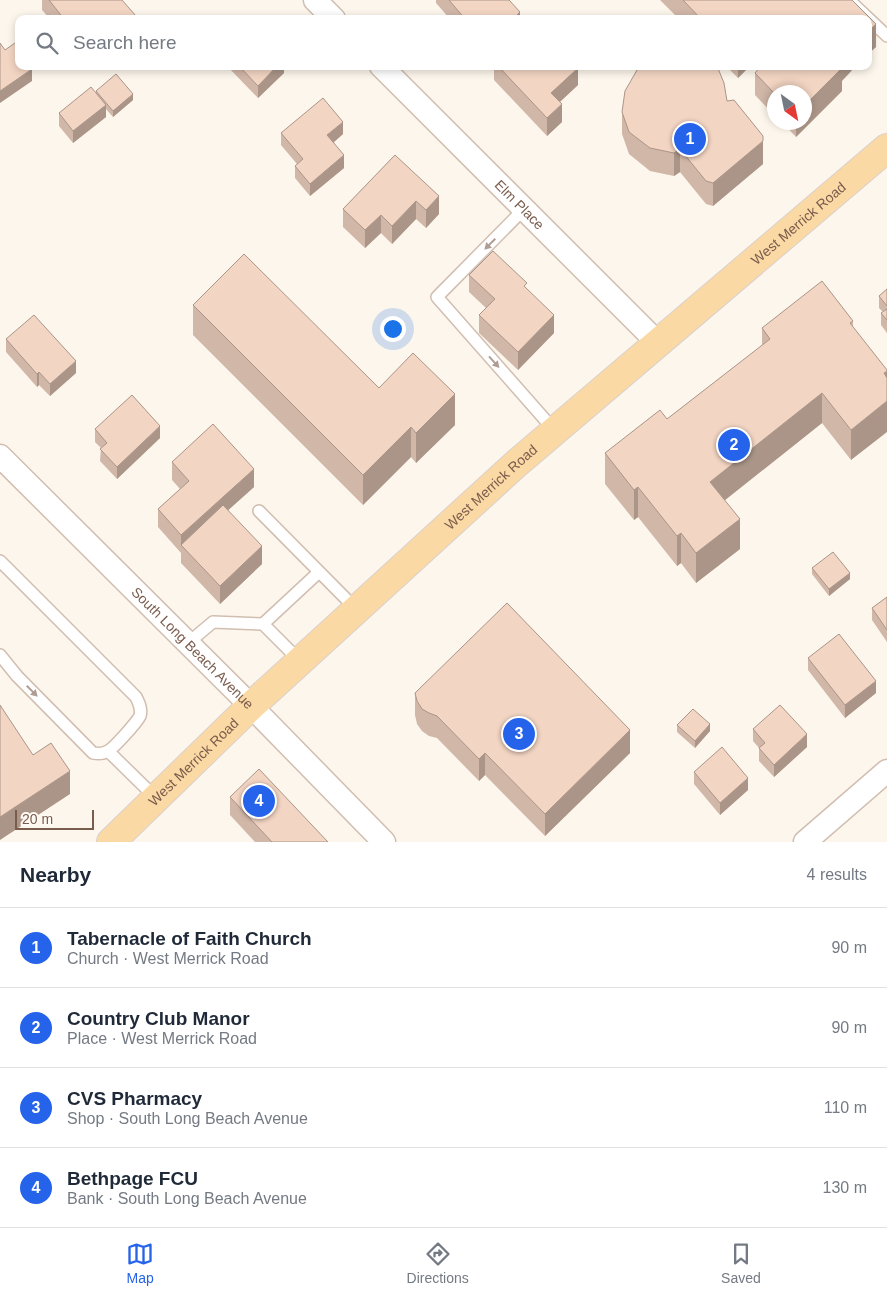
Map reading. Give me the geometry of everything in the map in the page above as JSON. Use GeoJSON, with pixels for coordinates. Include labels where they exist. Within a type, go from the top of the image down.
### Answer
{"type":"FeatureCollection","features":[{"type":"Feature","properties":{"kind":"main road","name":"West Merrick Road"},"geometry":{"type":"LineString","coordinates":[[110,842],[300,660],[555,431],[887,148]]}},
{"type":"Feature","properties":{"kind":"street"},"geometry":{"type":"LineString","coordinates":[[315,0],[330,15]]}},
{"type":"Feature","properties":{"kind":"street","name":"Elm Place"},"geometry":{"type":"LineString","coordinates":[[385,70],[658,343]]}},
{"type":"Feature","properties":{"kind":"street","name":"South Long Beach Avenue"},"geometry":{"type":"LineString","coordinates":[[0,456],[251,706],[384,842]]}},
{"type":"Feature","properties":{"kind":"street"},"geometry":{"type":"LineString","coordinates":[[805,842],[887,771]]}},
{"type":"Feature","properties":{"kind":"lane"},"geometry":{"type":"LineString","coordinates":[[849,0],[865,15]]}},
{"type":"Feature","properties":{"kind":"lane"},"geometry":{"type":"LineString","coordinates":[[872,22],[887,36]]}},
{"type":"Feature","properties":{"kind":"lane"},"geometry":{"type":"LineString","coordinates":[[524,209],[436,297],[555,431]]}},
{"type":"Feature","properties":{"kind":"lane"},"geometry":{"type":"LineString","coordinates":[[259,511],[356,609]]}},
{"type":"Feature","properties":{"kind":"lane"},"geometry":{"type":"LineString","coordinates":[[0,561],[136,698],[140,706],[140,716],[108,751],[100,754],[93,753],[17,676],[0,655]]}},
{"type":"Feature","properties":{"kind":"lane"},"geometry":{"type":"LineString","coordinates":[[263,624],[319,572]]}},
{"type":"Feature","properties":{"kind":"lane"},"geometry":{"type":"LineString","coordinates":[[188,643],[213,622],[263,624],[300,660]]}},
{"type":"Feature","properties":{"kind":"lane"},"geometry":{"type":"LineString","coordinates":[[108,751],[156,798]]}},
{"type":"Feature","properties":{"kind":"building"},"geometry":{"type":"Polygon","coordinates":[[[49,0],[122,0],[135,15],[61,15],[49,0]]]}},
{"type":"Feature","properties":{"kind":"building"},"geometry":{"type":"Polygon","coordinates":[[[449,0],[509,0],[520,12],[517,15],[462,15],[449,0]]]}},
{"type":"Feature","properties":{"kind":"building"},"geometry":{"type":"Polygon","coordinates":[[[683,0],[852,0],[867,15],[697,15],[683,0]]]}},
{"type":"Feature","properties":{"kind":"building"},"geometry":{"type":"Polygon","coordinates":[[[872,20],[876,24],[872,28],[872,20]]]}},
{"type":"Feature","properties":{"kind":"building"},"geometry":{"type":"Polygon","coordinates":[[[0,43],[5,50],[15,43],[15,70],[31,70],[0,91],[0,43]]]}},
{"type":"Feature","properties":{"kind":"building"},"geometry":{"type":"Polygon","coordinates":[[[243,70],[273,70],[258,86],[243,70]]]}},
{"type":"Feature","properties":{"kind":"building"},"geometry":{"type":"Polygon","coordinates":[[[502,70],[576,70],[551,93],[562,104],[547,118],[502,70]]]}},
{"type":"Feature","properties":{"kind":"building"},"geometry":{"type":"Polygon","coordinates":[[[637,70],[719,70],[724,83],[727,101],[734,100],[763,136],[763,141],[713,183],[706,181],[680,149],[674,153],[650,148],[629,132],[622,112],[625,91],[637,70]]]}},
{"type":"Feature","properties":{"kind":"building"},"geometry":{"type":"Polygon","coordinates":[[[758,70],[840,70],[812,98],[812,85],[767,86],[755,73],[758,70]]]}},
{"type":"Feature","properties":{"kind":"building"},"geometry":{"type":"Polygon","coordinates":[[[116,74],[133,94],[113,111],[96,91],[116,74]]]}},
{"type":"Feature","properties":{"kind":"building"},"geometry":{"type":"Polygon","coordinates":[[[91,87],[106,105],[73,131],[59,113],[91,87]]]}},
{"type":"Feature","properties":{"kind":"building"},"geometry":{"type":"Polygon","coordinates":[[[323,98],[343,122],[327,135],[344,155],[310,184],[295,166],[303,159],[281,133],[323,98]]]}},
{"type":"Feature","properties":{"kind":"building"},"geometry":{"type":"Polygon","coordinates":[[[395,155],[439,196],[426,210],[416,201],[392,226],[381,215],[365,230],[343,209],[395,155]]]}},
{"type":"Feature","properties":{"kind":"building"},"geometry":{"type":"Polygon","coordinates":[[[493,251],[527,283],[524,286],[554,315],[518,352],[479,315],[495,299],[469,275],[493,251]]]}},
{"type":"Feature","properties":{"kind":"building"},"geometry":{"type":"Polygon","coordinates":[[[244,254],[379,388],[413,353],[455,394],[416,433],[411,427],[363,475],[193,305],[244,254]]]}},
{"type":"Feature","properties":{"kind":"building"},"geometry":{"type":"Polygon","coordinates":[[[822,281],[853,321],[850,323],[887,370],[884,373],[887,378],[887,401],[851,430],[822,393],[710,482],[740,519],[696,553],[681,533],[677,536],[638,487],[634,490],[605,453],[660,410],[667,419],[770,339],[762,328],[822,281]]]}},
{"type":"Feature","properties":{"kind":"building"},"geometry":{"type":"Polygon","coordinates":[[[887,289],[887,306],[879,296],[887,289]]]}},
{"type":"Feature","properties":{"kind":"building"},"geometry":{"type":"Polygon","coordinates":[[[887,309],[887,320],[881,313],[887,309]]]}},
{"type":"Feature","properties":{"kind":"building"},"geometry":{"type":"Polygon","coordinates":[[[34,315],[76,361],[50,384],[39,372],[37,374],[6,339],[34,315]]]}},
{"type":"Feature","properties":{"kind":"building"},"geometry":{"type":"Polygon","coordinates":[[[132,395],[160,426],[117,467],[100,449],[107,443],[95,429],[132,395]]]}},
{"type":"Feature","properties":{"kind":"building"},"geometry":{"type":"Polygon","coordinates":[[[213,424],[254,469],[181,535],[158,509],[189,481],[172,462],[213,424]]]}},
{"type":"Feature","properties":{"kind":"building"},"geometry":{"type":"Polygon","coordinates":[[[223,505],[262,546],[220,586],[181,545],[223,505]]]}},
{"type":"Feature","properties":{"kind":"building"},"geometry":{"type":"Polygon","coordinates":[[[833,552],[850,573],[829,589],[812,568],[833,552]]]}},
{"type":"Feature","properties":{"kind":"building"},"geometry":{"type":"Polygon","coordinates":[[[887,597],[887,630],[872,608],[887,597]]]}},
{"type":"Feature","properties":{"kind":"building"},"geometry":{"type":"Polygon","coordinates":[[[507,603],[630,730],[545,814],[485,753],[479,759],[437,716],[422,709],[415,693],[507,603]]]}},
{"type":"Feature","properties":{"kind":"building"},"geometry":{"type":"Polygon","coordinates":[[[839,634],[876,681],[845,705],[808,658],[839,634]]]}},
{"type":"Feature","properties":{"kind":"building"},"geometry":{"type":"Polygon","coordinates":[[[0,705],[33,755],[51,743],[70,771],[0,817],[0,705]]]}},
{"type":"Feature","properties":{"kind":"building"},"geometry":{"type":"Polygon","coordinates":[[[780,705],[807,734],[774,765],[759,748],[765,743],[753,729],[780,705]]]}},
{"type":"Feature","properties":{"kind":"building"},"geometry":{"type":"Polygon","coordinates":[[[693,709],[710,724],[695,741],[677,725],[693,709]]]}},
{"type":"Feature","properties":{"kind":"building"},"geometry":{"type":"Polygon","coordinates":[[[722,747],[748,778],[720,803],[694,772],[722,747]]]}},
{"type":"Feature","properties":{"kind":"building"},"geometry":{"type":"Polygon","coordinates":[[[259,769],[328,842],[272,842],[230,797],[259,769]]]}},
{"type":"Feature","properties":{"kind":"place","name":"Tabernacle of Faith Church"},"geometry":{"type":"Point","coordinates":[690,139]}},
{"type":"Feature","properties":{"kind":"place","name":"Country Club Manor"},"geometry":{"type":"Point","coordinates":[734,445]}},
{"type":"Feature","properties":{"kind":"place","name":"CVS Pharmacy"},"geometry":{"type":"Point","coordinates":[519,734]}},
{"type":"Feature","properties":{"kind":"place","name":"Bethpage FCU"},"geometry":{"type":"Point","coordinates":[259,801]}}]}
